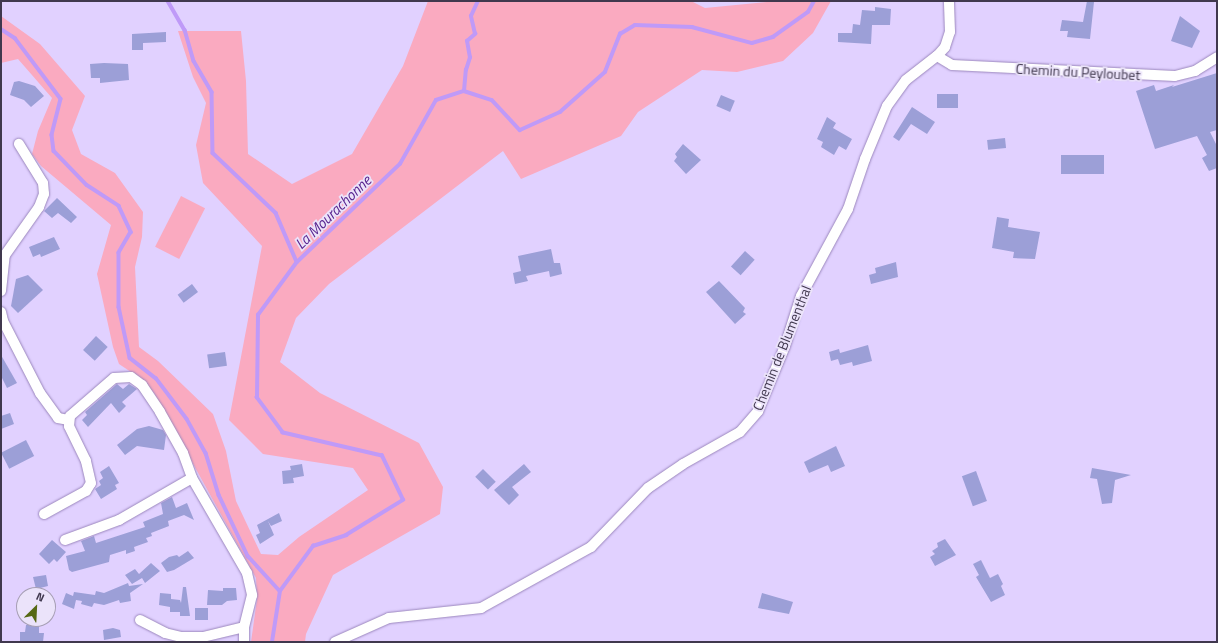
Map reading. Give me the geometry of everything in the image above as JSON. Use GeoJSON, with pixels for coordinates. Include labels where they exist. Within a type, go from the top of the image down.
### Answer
{"type":"FeatureCollection","features":[{"type":"Feature","properties":{"kind":"street","name":"Chemin de Blumenthal"},"geometry":{"type":"LineString","coordinates":[[335,642],[389,618],[481,608],[591,548],[648,488],[683,464],[740,432],[758,411],[785,346],[801,296],[848,209],[865,159],[887,106],[906,80],[937,56],[945,47],[950,32],[949,1]]}},
{"type":"Feature","properties":{"kind":"street","name":"Chemin du Peyloubet"},"geometry":{"type":"LineString","coordinates":[[937,56],[952,65],[1175,76],[1195,72],[1217,57]]}},
{"type":"Feature","properties":{"kind":"street"},"geometry":{"type":"LineString","coordinates":[[1,291],[5,255],[39,207],[44,194],[43,184],[19,144]]}},
{"type":"Feature","properties":{"kind":"street"},"geometry":{"type":"LineString","coordinates":[[1,312],[3,321],[40,393],[58,418],[68,420]]}},
{"type":"Feature","properties":{"kind":"street"},"geometry":{"type":"LineString","coordinates":[[68,420],[114,378],[132,377],[142,385],[160,412],[183,453],[192,478],[247,573],[252,595],[244,626],[244,642]]}},
{"type":"Feature","properties":{"kind":"street"},"geometry":{"type":"LineString","coordinates":[[44,514],[86,491],[91,483],[86,461],[68,420]]}},
{"type":"Feature","properties":{"kind":"street"},"geometry":{"type":"LineString","coordinates":[[65,540],[120,520],[192,478]]}},
{"type":"Feature","properties":{"kind":"street"},"geometry":{"type":"LineString","coordinates":[[140,620],[165,633],[181,637],[203,637],[244,626]]}},
{"type":"Feature","properties":{"kind":"shaded area"},"geometry":{"type":"Polygon","coordinates":[[[428,1],[691,1],[705,8],[776,1],[831,1],[813,33],[783,61],[737,72],[702,70],[638,112],[621,136],[521,179],[503,151],[329,284],[296,318],[280,362],[320,393],[419,443],[443,487],[440,514],[333,575],[306,634],[305,642],[251,642],[257,599],[256,578],[154,393],[140,378],[119,364],[113,347],[97,274],[111,225],[41,166],[32,154],[38,131],[52,98],[18,59],[1,63],[1,16],[40,44],[85,96],[72,130],[81,154],[115,173],[143,212],[142,237],[135,267],[139,347],[158,361],[213,414],[226,451],[236,501],[261,554],[278,555],[299,537],[368,490],[353,468],[263,454],[229,420],[262,246],[203,183],[196,145],[206,103],[193,77],[178,31],[241,31],[246,81],[248,154],[292,184],[352,154],[403,66],[428,1]]]}},
{"type":"Feature","properties":{"kind":"shaded area"},"geometry":{"type":"Polygon","coordinates":[[[181,196],[205,208],[179,259],[155,247],[181,196]]]}},
{"type":"Feature","properties":{"kind":"building"},"geometry":{"type":"Polygon","coordinates":[[[1087,1],[1094,2],[1090,39],[1067,37],[1068,31],[1060,31],[1062,20],[1083,22],[1087,1]]]}},
{"type":"Feature","properties":{"kind":"building"},"geometry":{"type":"Polygon","coordinates":[[[875,7],[891,9],[890,25],[872,25],[871,44],[838,42],[838,33],[852,33],[853,24],[860,25],[862,10],[875,11],[875,7]]]}},
{"type":"Feature","properties":{"kind":"building"},"geometry":{"type":"Polygon","coordinates":[[[1180,16],[1200,31],[1192,48],[1171,41],[1180,16]]]}},
{"type":"Feature","properties":{"kind":"building"},"geometry":{"type":"Polygon","coordinates":[[[166,32],[166,42],[143,43],[143,50],[132,50],[132,34],[166,32]]]}},
{"type":"Feature","properties":{"kind":"building"},"geometry":{"type":"Polygon","coordinates":[[[90,64],[128,64],[129,80],[100,83],[100,78],[91,78],[90,64]]]}},
{"type":"Feature","properties":{"kind":"building"},"geometry":{"type":"Polygon","coordinates":[[[1217,73],[1217,130],[1210,132],[1217,146],[1217,168],[1209,171],[1202,158],[1207,155],[1197,136],[1155,149],[1136,91],[1154,85],[1156,91],[1217,73]]]}},
{"type":"Feature","properties":{"kind":"building"},"geometry":{"type":"Polygon","coordinates":[[[19,81],[35,86],[44,96],[31,107],[24,100],[10,95],[14,82],[19,81]]]}},
{"type":"Feature","properties":{"kind":"building"},"geometry":{"type":"Polygon","coordinates":[[[937,94],[958,94],[958,108],[937,108],[937,94]]]}},
{"type":"Feature","properties":{"kind":"building"},"geometry":{"type":"Polygon","coordinates":[[[721,95],[735,101],[730,112],[716,106],[721,95]]]}},
{"type":"Feature","properties":{"kind":"building"},"geometry":{"type":"Polygon","coordinates":[[[912,107],[935,122],[927,134],[911,124],[899,141],[893,137],[912,107]]]}},
{"type":"Feature","properties":{"kind":"building"},"geometry":{"type":"Polygon","coordinates":[[[827,117],[836,123],[833,128],[852,139],[846,150],[839,146],[834,155],[821,147],[823,142],[817,139],[827,117]]]}},
{"type":"Feature","properties":{"kind":"building"},"geometry":{"type":"Polygon","coordinates":[[[1005,138],[1006,148],[988,150],[987,140],[1005,138]]]}},
{"type":"Feature","properties":{"kind":"building"},"geometry":{"type":"Polygon","coordinates":[[[683,144],[701,160],[686,174],[674,161],[677,157],[675,154],[683,144]]]}},
{"type":"Feature","properties":{"kind":"building"},"geometry":{"type":"Polygon","coordinates":[[[1061,155],[1104,155],[1104,174],[1061,174],[1061,155]]]}},
{"type":"Feature","properties":{"kind":"building"},"geometry":{"type":"Polygon","coordinates":[[[57,198],[77,217],[71,223],[58,213],[52,218],[44,211],[57,198]]]}},
{"type":"Feature","properties":{"kind":"building"},"geometry":{"type":"Polygon","coordinates":[[[997,217],[1009,219],[1008,227],[1040,232],[1035,259],[1013,258],[1014,252],[992,248],[997,217]]]}},
{"type":"Feature","properties":{"kind":"building"},"geometry":{"type":"Polygon","coordinates":[[[54,237],[60,249],[41,257],[40,254],[33,257],[29,247],[54,237]]]}},
{"type":"Feature","properties":{"kind":"building"},"geometry":{"type":"Polygon","coordinates":[[[551,249],[554,263],[560,263],[562,274],[550,277],[549,271],[526,276],[528,281],[515,284],[513,273],[521,271],[518,256],[551,249]]]}},
{"type":"Feature","properties":{"kind":"building"},"geometry":{"type":"Polygon","coordinates":[[[745,251],[755,260],[741,275],[731,267],[745,251]]]}},
{"type":"Feature","properties":{"kind":"building"},"geometry":{"type":"Polygon","coordinates":[[[896,262],[898,277],[871,284],[869,275],[876,273],[875,268],[896,262]]]}},
{"type":"Feature","properties":{"kind":"building"},"geometry":{"type":"Polygon","coordinates":[[[28,275],[43,290],[18,313],[11,306],[16,279],[28,275]]]}},
{"type":"Feature","properties":{"kind":"building"},"geometry":{"type":"Polygon","coordinates":[[[719,281],[745,308],[743,312],[746,314],[735,324],[706,292],[719,281]]]}},
{"type":"Feature","properties":{"kind":"building"},"geometry":{"type":"Polygon","coordinates":[[[192,284],[198,292],[184,303],[178,295],[192,284]]]}},
{"type":"Feature","properties":{"kind":"building"},"geometry":{"type":"Polygon","coordinates":[[[96,336],[108,347],[95,361],[83,350],[96,336]]]}},
{"type":"Feature","properties":{"kind":"building"},"geometry":{"type":"Polygon","coordinates":[[[868,345],[872,361],[853,366],[852,362],[840,365],[838,359],[831,361],[829,352],[839,349],[840,353],[868,345]]]}},
{"type":"Feature","properties":{"kind":"building"},"geometry":{"type":"Polygon","coordinates":[[[225,352],[227,366],[209,368],[207,355],[225,352]]]}},
{"type":"Feature","properties":{"kind":"building"},"geometry":{"type":"Polygon","coordinates":[[[1,355],[17,383],[7,388],[1,376],[1,355]]]}},
{"type":"Feature","properties":{"kind":"building"},"geometry":{"type":"Polygon","coordinates":[[[117,384],[123,389],[129,384],[137,389],[122,402],[126,406],[119,413],[111,403],[88,427],[82,420],[87,415],[85,412],[117,384]]]}},
{"type":"Feature","properties":{"kind":"building"},"geometry":{"type":"Polygon","coordinates":[[[10,413],[14,424],[1,429],[1,416],[10,413]]]}},
{"type":"Feature","properties":{"kind":"building"},"geometry":{"type":"Polygon","coordinates":[[[149,426],[163,430],[166,435],[164,450],[137,446],[125,455],[117,445],[137,429],[149,426]]]}},
{"type":"Feature","properties":{"kind":"building"},"geometry":{"type":"Polygon","coordinates":[[[26,440],[34,456],[9,469],[1,453],[26,440]]]}},
{"type":"Feature","properties":{"kind":"building"},"geometry":{"type":"Polygon","coordinates":[[[836,446],[845,466],[831,472],[828,465],[809,473],[804,462],[836,446]]]}},
{"type":"Feature","properties":{"kind":"building"},"geometry":{"type":"Polygon","coordinates":[[[302,464],[304,476],[293,478],[294,483],[283,484],[282,471],[291,470],[290,466],[302,464]]]}},
{"type":"Feature","properties":{"kind":"building"},"geometry":{"type":"Polygon","coordinates":[[[524,464],[531,472],[512,487],[519,495],[509,505],[494,490],[524,464]]]}},
{"type":"Feature","properties":{"kind":"building"},"geometry":{"type":"Polygon","coordinates":[[[109,466],[119,483],[115,485],[117,489],[101,499],[95,489],[101,485],[99,481],[103,478],[100,472],[109,466]]]}},
{"type":"Feature","properties":{"kind":"building"},"geometry":{"type":"Polygon","coordinates":[[[1092,468],[1131,475],[1115,480],[1112,503],[1102,504],[1097,479],[1090,478],[1092,468]]]}},
{"type":"Feature","properties":{"kind":"building"},"geometry":{"type":"Polygon","coordinates":[[[483,469],[496,482],[488,490],[475,477],[483,469]]]}},
{"type":"Feature","properties":{"kind":"building"},"geometry":{"type":"Polygon","coordinates":[[[976,471],[987,501],[973,506],[962,476],[976,471]]]}},
{"type":"Feature","properties":{"kind":"building"},"geometry":{"type":"Polygon","coordinates":[[[172,497],[176,508],[187,503],[194,520],[184,515],[168,521],[169,526],[151,533],[152,536],[146,538],[148,542],[134,547],[135,551],[126,554],[126,550],[110,555],[109,562],[72,572],[69,570],[66,556],[85,551],[81,541],[94,536],[96,543],[145,527],[143,522],[163,514],[161,503],[172,497]]]}},
{"type":"Feature","properties":{"kind":"building"},"geometry":{"type":"Polygon","coordinates":[[[279,513],[282,521],[271,526],[268,521],[274,535],[260,544],[256,535],[260,533],[257,525],[279,513]]]}},
{"type":"Feature","properties":{"kind":"building"},"geometry":{"type":"Polygon","coordinates":[[[945,539],[956,555],[935,566],[930,557],[935,554],[932,551],[938,547],[937,543],[945,539]]]}},
{"type":"Feature","properties":{"kind":"building"},"geometry":{"type":"Polygon","coordinates":[[[52,540],[66,552],[57,562],[54,559],[49,564],[39,554],[52,540]]]}},
{"type":"Feature","properties":{"kind":"building"},"geometry":{"type":"Polygon","coordinates":[[[188,551],[194,558],[174,570],[167,572],[161,563],[169,557],[177,555],[179,557],[188,551]]]}},
{"type":"Feature","properties":{"kind":"building"},"geometry":{"type":"Polygon","coordinates":[[[981,560],[990,578],[998,574],[1003,584],[1001,586],[1005,595],[991,602],[976,577],[979,575],[973,564],[981,560]]]}},
{"type":"Feature","properties":{"kind":"building"},"geometry":{"type":"Polygon","coordinates":[[[151,563],[160,571],[145,583],[142,578],[132,584],[125,575],[135,569],[139,574],[151,563]]]}},
{"type":"Feature","properties":{"kind":"building"},"geometry":{"type":"Polygon","coordinates":[[[46,575],[48,586],[36,587],[33,577],[46,575]]]}},
{"type":"Feature","properties":{"kind":"building"},"geometry":{"type":"Polygon","coordinates":[[[128,583],[129,586],[143,584],[130,593],[131,601],[120,603],[119,600],[104,605],[94,603],[92,607],[81,604],[82,601],[76,600],[74,609],[62,604],[66,593],[73,596],[74,592],[95,595],[96,591],[104,593],[128,583]]]}},
{"type":"Feature","properties":{"kind":"building"},"geometry":{"type":"Polygon","coordinates":[[[183,587],[186,587],[190,616],[180,616],[180,612],[170,612],[170,607],[159,605],[160,593],[171,594],[171,599],[180,600],[181,603],[183,587]]]}},
{"type":"Feature","properties":{"kind":"building"},"geometry":{"type":"Polygon","coordinates":[[[223,588],[236,588],[237,600],[227,601],[222,605],[207,605],[208,590],[223,591],[223,588]]]}},
{"type":"Feature","properties":{"kind":"building"},"geometry":{"type":"Polygon","coordinates":[[[762,593],[793,602],[789,614],[758,608],[762,593]]]}},
{"type":"Feature","properties":{"kind":"building"},"geometry":{"type":"Polygon","coordinates":[[[195,608],[208,608],[208,620],[195,620],[195,608]]]}},
{"type":"Feature","properties":{"kind":"building"},"geometry":{"type":"Polygon","coordinates":[[[26,627],[39,627],[39,633],[44,633],[43,642],[20,642],[20,632],[25,632],[26,627]]]}},
{"type":"Feature","properties":{"kind":"building"},"geometry":{"type":"Polygon","coordinates":[[[113,628],[120,630],[121,637],[104,640],[103,630],[113,628]]]}},
{"type":"Feature","properties":{"kind":"waterway"},"geometry":{"type":"LineString","coordinates":[[168,1],[185,30],[194,61],[212,92],[213,153],[276,213],[297,262]]}},
{"type":"Feature","properties":{"kind":"waterway"},"geometry":{"type":"LineString","coordinates":[[464,91],[466,70],[470,58],[467,41],[475,34],[471,16],[478,1]]}},
{"type":"Feature","properties":{"kind":"waterway","name":"La Mourachonne"},"geometry":{"type":"LineString","coordinates":[[272,642],[280,591],[313,546],[346,535],[403,500],[382,456],[283,433],[257,398],[258,315],[297,262],[400,164],[436,100],[464,91],[492,100],[520,130],[560,112],[605,72],[620,34],[635,25],[692,27],[752,43],[773,37],[808,12],[814,1]]}},
{"type":"Feature","properties":{"kind":"waterway"},"geometry":{"type":"LineString","coordinates":[[1,29],[15,38],[61,99],[52,135],[54,151],[87,185],[119,206],[131,232],[119,253],[119,307],[130,358],[156,378],[187,419],[206,453],[219,495],[248,556],[280,591]]}}]}
